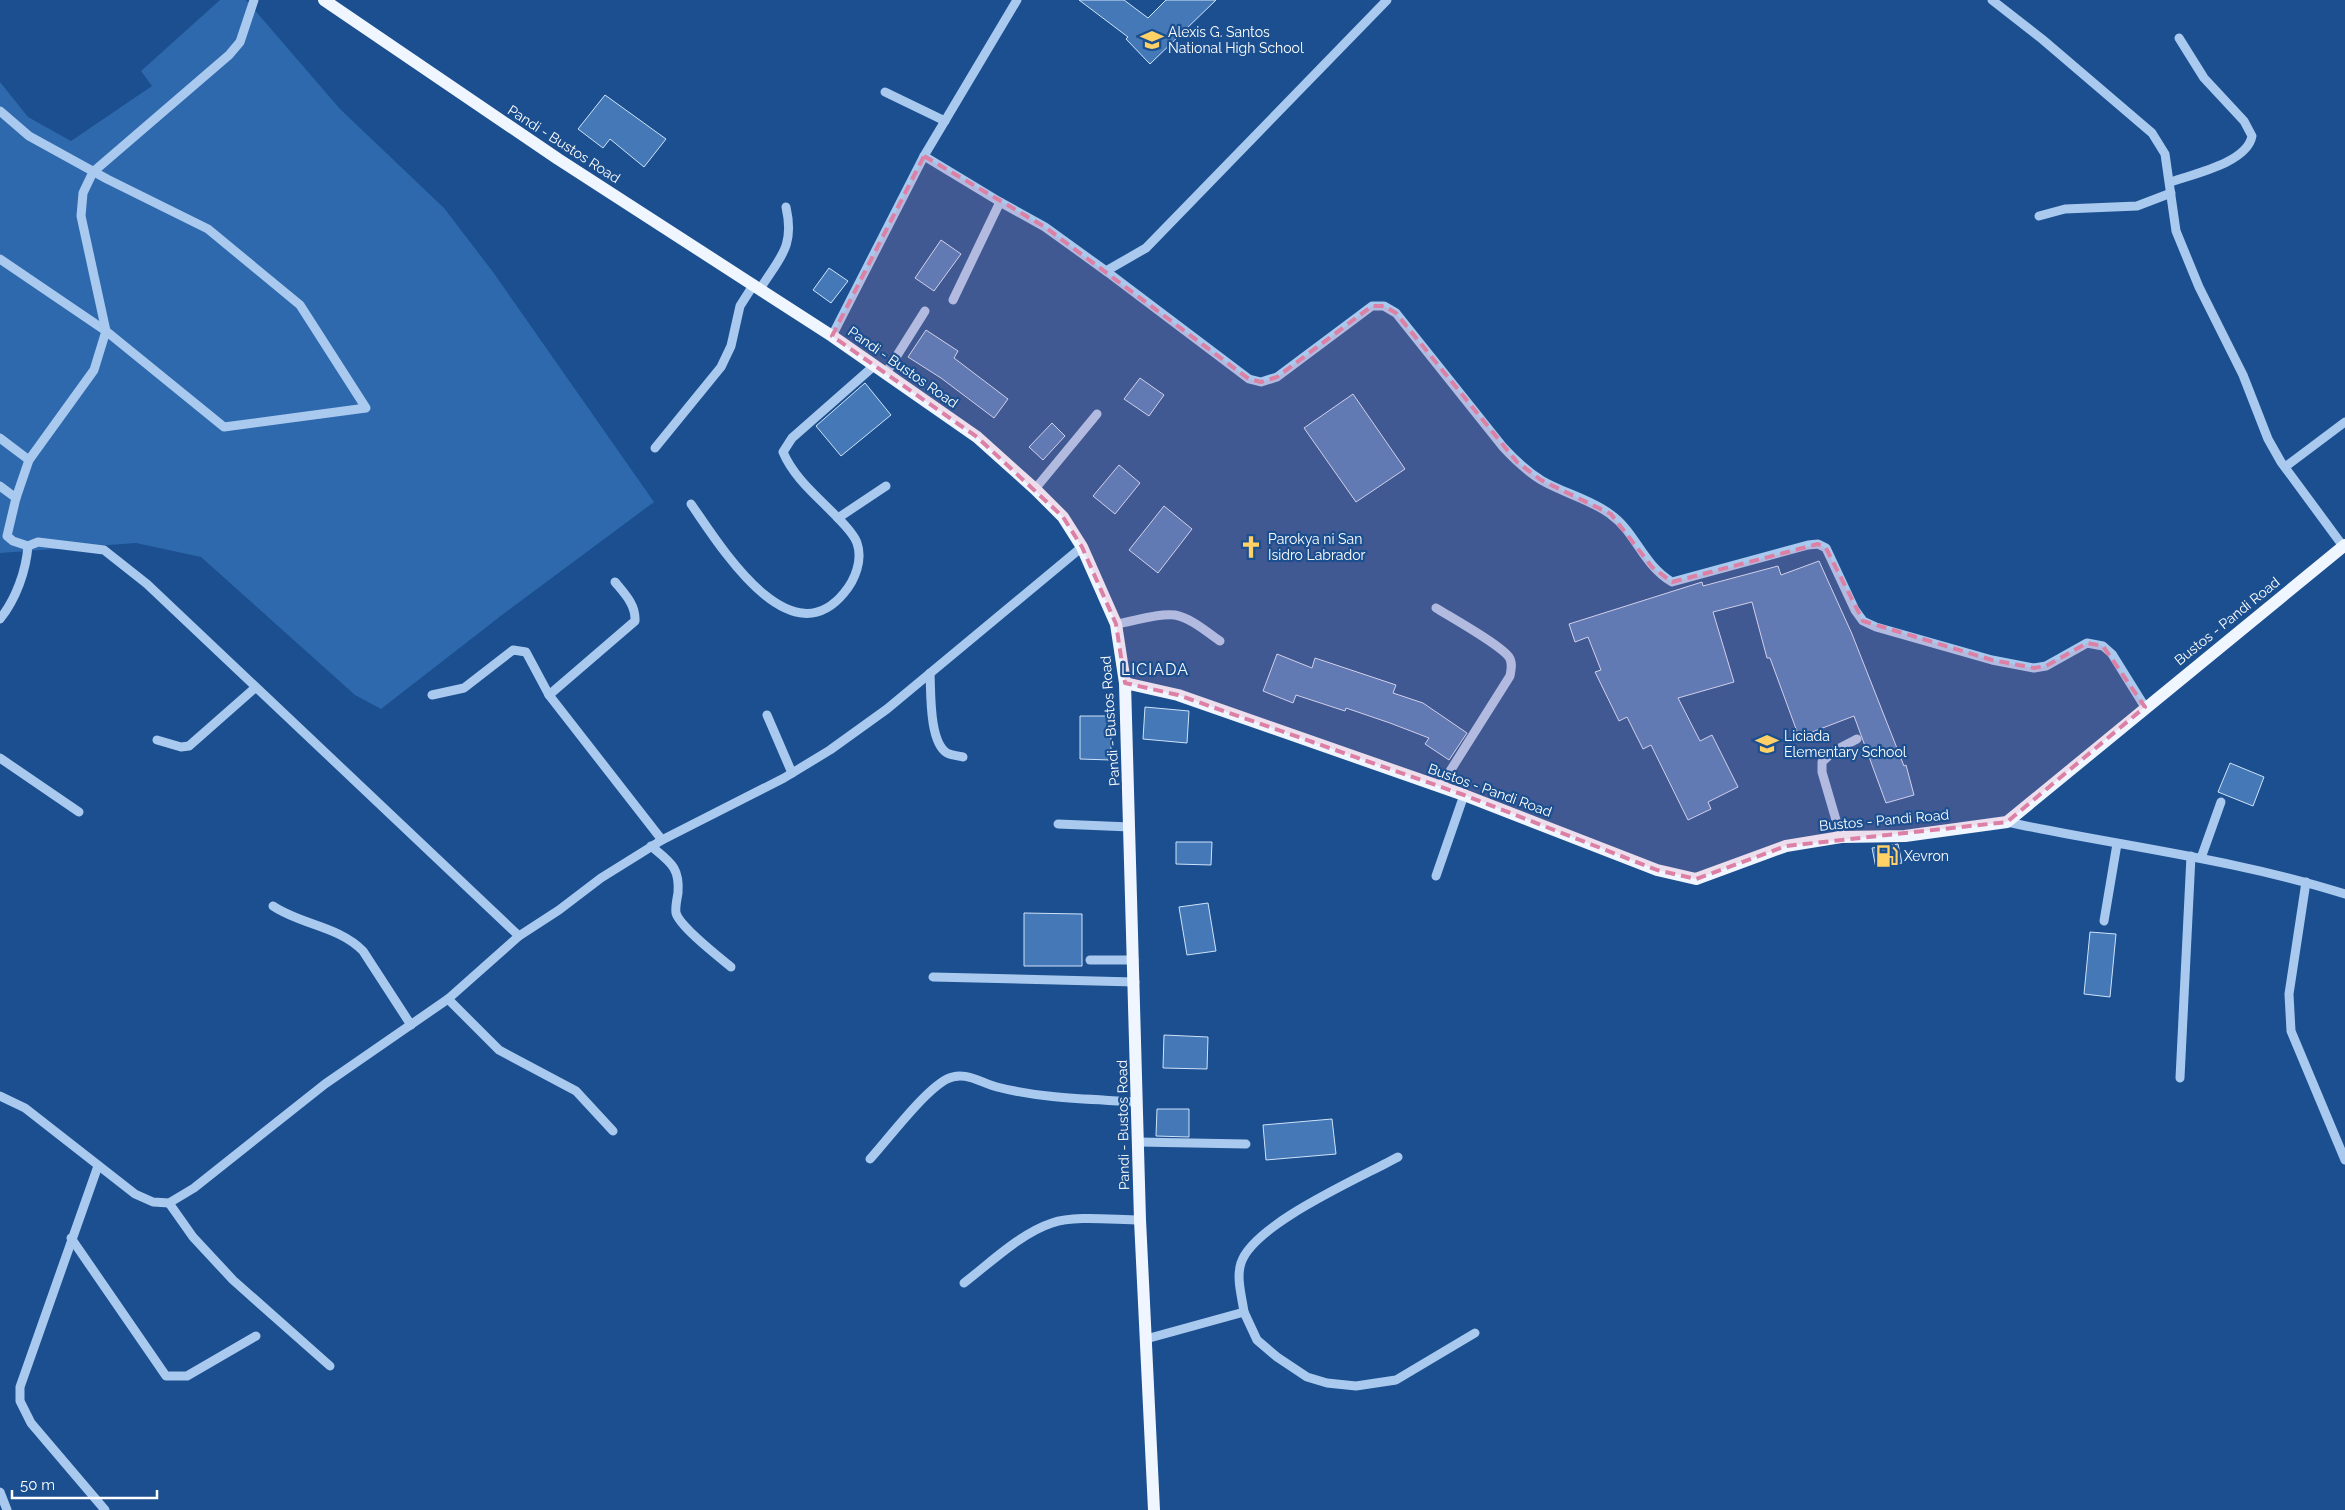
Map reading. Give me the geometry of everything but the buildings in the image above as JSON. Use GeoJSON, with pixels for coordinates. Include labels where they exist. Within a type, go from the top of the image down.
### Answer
{"type":"FeatureCollection","features":[{"type":"Feature","properties":{"kind":"main road","name":"Pandi - Bustos Road"},"geometry":{"type":"LineString","coordinates":[[324,0],[558,160],[832,336],[977,437],[1035,488],[1063,517],[1082,547],[1116,624],[1125,683],[1140,1220],[1154,1510]]}},
{"type":"Feature","properties":{"kind":"main road","name":"Bustos - Pandi Road"},"geometry":{"type":"LineString","coordinates":[[1125,683],[1178,695],[1464,795],[1657,870],[1696,879],[1786,846],[1841,837],[1905,836],[2007,822],[2344,545]]}},
{"type":"Feature","properties":{"kind":"street"},"geometry":{"type":"LineString","coordinates":[[254,0],[240,42],[229,55],[93,172],[83,193],[81,216],[106,332],[94,370],[29,460],[16,498],[7,536],[12,541],[28,546],[38,542],[104,550],[147,584],[519,936]]}},
{"type":"Feature","properties":{"kind":"street"},"geometry":{"type":"LineString","coordinates":[[832,336],[924,156],[1016,0]]}},
{"type":"Feature","properties":{"kind":"street"},"geometry":{"type":"LineString","coordinates":[[1106,271],[1146,248],[1387,0]]}},
{"type":"Feature","properties":{"kind":"street"},"geometry":{"type":"LineString","coordinates":[[1992,0],[2042,39],[2152,133],[2165,154],[2176,232],[2198,287],[2243,375],[2268,439],[2286,467],[2344,545]]}},
{"type":"Feature","properties":{"kind":"street"},"geometry":{"type":"LineString","coordinates":[[2170,182],[2212,169],[2242,153],[2250,145],[2252,136],[2244,121],[2204,78],[2179,38]]}},
{"type":"Feature","properties":{"kind":"street"},"geometry":{"type":"LineString","coordinates":[[885,92],[945,121]]}},
{"type":"Feature","properties":{"kind":"street"},"geometry":{"type":"LineString","coordinates":[[0,111],[29,136],[93,172],[208,230],[300,305],[366,408],[224,427],[106,332],[0,259]]}},
{"type":"Feature","properties":{"kind":"street"},"geometry":{"type":"LineString","coordinates":[[924,156],[1045,227],[1249,379],[1261,382],[1277,378],[1372,306],[1384,306],[1396,313],[1517,462],[1541,480],[1611,514],[1621,524],[1652,567],[1672,582],[1808,545],[1818,544],[1826,548],[1855,610],[1863,621],[1876,627],[1992,660],[2034,668],[2046,666],[2087,643],[2103,646],[2112,654],[2145,707]]}},
{"type":"Feature","properties":{"kind":"street"},"geometry":{"type":"LineString","coordinates":[[2039,216],[2065,209],[2137,206],[2171,194]]}},
{"type":"Feature","properties":{"kind":"street"},"geometry":{"type":"LineString","coordinates":[[953,300],[1000,202]]}},
{"type":"Feature","properties":{"kind":"street"},"geometry":{"type":"LineString","coordinates":[[656,448],[721,367],[731,346],[740,306],[757,287],[788,242],[789,223],[786,207]]}},
{"type":"Feature","properties":{"kind":"street"},"geometry":{"type":"LineString","coordinates":[[886,373],[925,311]]}},
{"type":"Feature","properties":{"kind":"street"},"geometry":{"type":"LineString","coordinates":[[691,504],[754,588],[776,603],[798,612],[816,614],[836,602],[850,585],[860,562],[857,543],[838,518],[790,468],[783,452],[792,438],[875,365]]}},
{"type":"Feature","properties":{"kind":"street"},"geometry":{"type":"LineString","coordinates":[[1035,488],[1097,414]]}},
{"type":"Feature","properties":{"kind":"street"},"geometry":{"type":"LineString","coordinates":[[2286,467],[2345,422]]}},
{"type":"Feature","properties":{"kind":"street"},"geometry":{"type":"LineString","coordinates":[[0,438],[29,460]]}},
{"type":"Feature","properties":{"kind":"street"},"geometry":{"type":"LineString","coordinates":[[0,486],[16,498]]}},
{"type":"Feature","properties":{"kind":"street"},"geometry":{"type":"LineString","coordinates":[[838,518],[886,486]]}},
{"type":"Feature","properties":{"kind":"street"},"geometry":{"type":"LineString","coordinates":[[0,619],[11,605],[27,560],[28,546]]}},
{"type":"Feature","properties":{"kind":"street"},"geometry":{"type":"LineString","coordinates":[[0,1096],[25,1108],[135,1194],[152,1202],[169,1203],[194,1188],[325,1084],[448,1000],[519,936],[559,910],[601,878],[651,846],[792,773],[830,750],[887,709],[1082,547]]}},
{"type":"Feature","properties":{"kind":"street"},"geometry":{"type":"LineString","coordinates":[[548,694],[635,621],[636,612],[616,582]]}},
{"type":"Feature","properties":{"kind":"street"},"geometry":{"type":"LineString","coordinates":[[1436,608],[1498,648],[1509,658],[1512,666],[1510,676],[1440,787]]}},
{"type":"Feature","properties":{"kind":"street"},"geometry":{"type":"LineString","coordinates":[[1116,624],[1158,616],[1176,615],[1193,623],[1220,641]]}},
{"type":"Feature","properties":{"kind":"street"},"geometry":{"type":"LineString","coordinates":[[432,695],[464,688],[513,650],[526,652],[548,694],[662,840]]}},
{"type":"Feature","properties":{"kind":"street"},"geometry":{"type":"LineString","coordinates":[[930,673],[935,735],[939,745],[947,753],[963,757]]}},
{"type":"Feature","properties":{"kind":"street"},"geometry":{"type":"LineString","coordinates":[[157,740],[181,747],[189,746],[255,688]]}},
{"type":"Feature","properties":{"kind":"street"},"geometry":{"type":"LineString","coordinates":[[767,716],[792,773]]}},
{"type":"Feature","properties":{"kind":"street"},"geometry":{"type":"LineString","coordinates":[[1841,837],[1822,772],[1822,762],[1834,751],[1857,739]]}},
{"type":"Feature","properties":{"kind":"street"},"geometry":{"type":"LineString","coordinates":[[0,758],[79,812]]}},
{"type":"Feature","properties":{"kind":"street"},"geometry":{"type":"LineString","coordinates":[[1436,876],[1464,795]]}},
{"type":"Feature","properties":{"kind":"street"},"geometry":{"type":"LineString","coordinates":[[2201,858],[2221,802]]}},
{"type":"Feature","properties":{"kind":"street"},"geometry":{"type":"LineString","coordinates":[[2007,822],[2117,844],[2201,858],[2306,882],[2345,894]]}},
{"type":"Feature","properties":{"kind":"street"},"geometry":{"type":"LineString","coordinates":[[1058,824],[1130,827]]}},
{"type":"Feature","properties":{"kind":"street"},"geometry":{"type":"LineString","coordinates":[[2104,921],[2117,844]]}},
{"type":"Feature","properties":{"kind":"street"},"geometry":{"type":"LineString","coordinates":[[651,846],[671,863],[678,873],[676,913],[695,936],[731,967]]}},
{"type":"Feature","properties":{"kind":"street"},"geometry":{"type":"LineString","coordinates":[[2180,1078],[2191,856]]}},
{"type":"Feature","properties":{"kind":"street"},"geometry":{"type":"LineString","coordinates":[[2306,882],[2289,994],[2291,1031],[2345,1160]]}},
{"type":"Feature","properties":{"kind":"street"},"geometry":{"type":"LineString","coordinates":[[273,906],[288,915],[352,940],[363,951],[411,1026]]}},
{"type":"Feature","properties":{"kind":"street"},"geometry":{"type":"LineString","coordinates":[[1090,960],[1134,960]]}},
{"type":"Feature","properties":{"kind":"street"},"geometry":{"type":"LineString","coordinates":[[933,977],[1134,982]]}},
{"type":"Feature","properties":{"kind":"street"},"geometry":{"type":"LineString","coordinates":[[448,1000],[499,1050],[576,1091],[613,1131]]}},
{"type":"Feature","properties":{"kind":"street"},"geometry":{"type":"LineString","coordinates":[[870,1159],[930,1091],[948,1078],[965,1075],[995,1087],[1029,1094],[1137,1102]]}},
{"type":"Feature","properties":{"kind":"street"},"geometry":{"type":"LineString","coordinates":[[1138,1142],[1246,1144]]}},
{"type":"Feature","properties":{"kind":"street"},"geometry":{"type":"LineString","coordinates":[[1398,1157],[1283,1219],[1258,1237],[1241,1262],[1240,1282],[1244,1312],[1257,1340],[1307,1377],[1327,1383],[1356,1386],[1396,1380],[1475,1333]]}},
{"type":"Feature","properties":{"kind":"street"},"geometry":{"type":"LineString","coordinates":[[98,1166],[20,1387],[20,1401],[30,1423],[105,1510]]}},
{"type":"Feature","properties":{"kind":"street"},"geometry":{"type":"LineString","coordinates":[[169,1203],[193,1237],[232,1280],[330,1366]]}},
{"type":"Feature","properties":{"kind":"street"},"geometry":{"type":"LineString","coordinates":[[964,1283],[1034,1230],[1053,1222],[1068,1220],[1140,1220]]}},
{"type":"Feature","properties":{"kind":"street"},"geometry":{"type":"LineString","coordinates":[[71,1238],[166,1376],[187,1376],[256,1336]]}},
{"type":"Feature","properties":{"kind":"street"},"geometry":{"type":"LineString","coordinates":[[1146,1338],[1244,1312]]}},
{"type":"Feature","properties":{"kind":"street"},"geometry":{"type":"LineString","coordinates":[[0,1492],[6,1510]]}},
{"type":"Feature","properties":{"kind":"highlighted area"},"geometry":{"type":"Polygon","coordinates":[[[924,156],[1045,227],[1249,379],[1261,382],[1277,377],[1372,306],[1384,306],[1396,313],[1517,462],[1541,480],[1611,514],[1652,567],[1672,582],[1818,544],[1826,548],[1863,621],[1992,660],[2034,668],[2046,666],[2087,643],[2103,646],[2145,707],[2007,822],[1786,846],[1696,879],[1657,870],[1464,795],[1178,695],[1125,683],[1116,624],[1082,547],[1063,517],[977,437],[832,336],[924,156]]]}},
{"type":"Feature","properties":{"kind":"shaded area"},"geometry":{"type":"Polygon","coordinates":[[[220,0],[246,0],[340,109],[444,208],[493,272],[654,502],[502,615],[381,709],[355,695],[201,557],[136,543],[0,553],[0,82],[28,117],[71,141],[152,86],[141,71],[220,0]]]}},
{"type":"Feature","properties":{"kind":"place","name":"Alexis G. Santos National High School"},"geometry":{"type":"Point","coordinates":[1152,40]}},
{"type":"Feature","properties":{"kind":"place","name":"Parokya ni San Isidro Labrador"},"geometry":{"type":"Point","coordinates":[1251,547]}},
{"type":"Feature","properties":{"kind":"place","name":"Liciada Elementary School"},"geometry":{"type":"Point","coordinates":[1767,744]}},
{"type":"Feature","properties":{"kind":"place","name":"Xevron"},"geometry":{"type":"Point","coordinates":[1887,856]}},
{"type":"Feature","properties":{"kind":"district","name":"LICIADA"},"geometry":{"type":"Point","coordinates":[1155,669]}}]}
